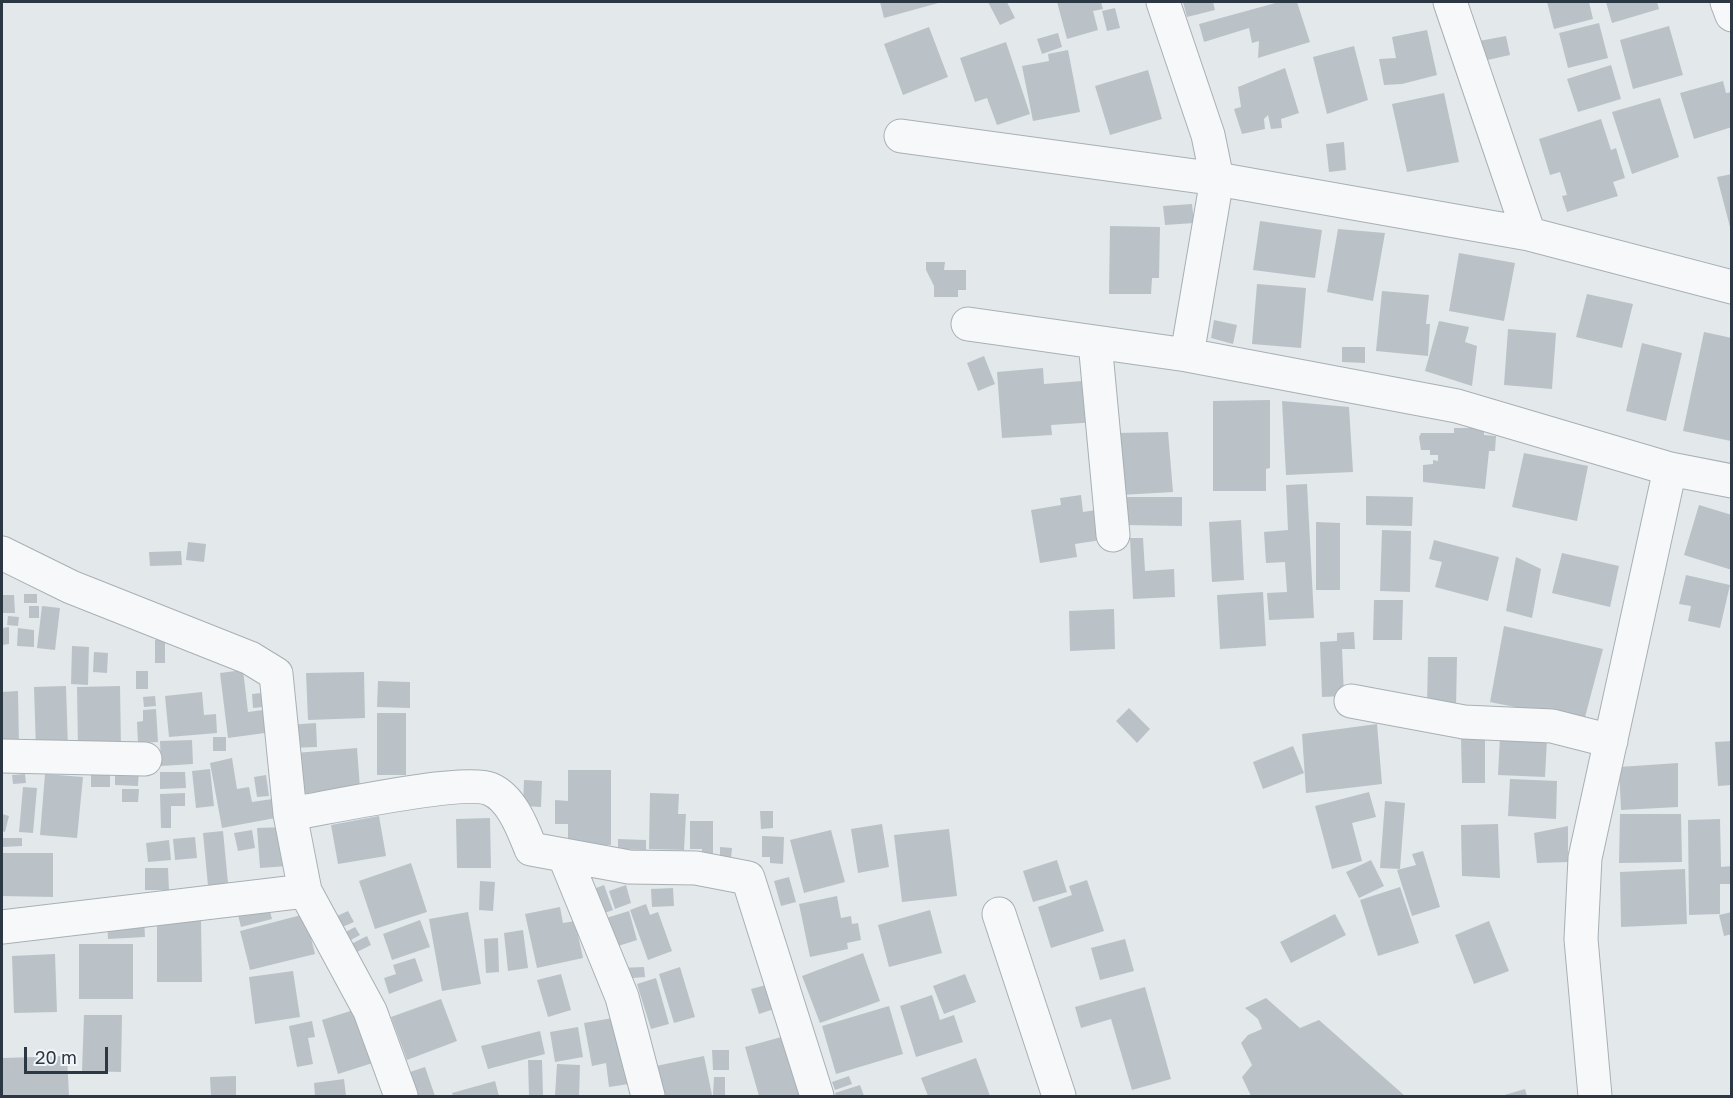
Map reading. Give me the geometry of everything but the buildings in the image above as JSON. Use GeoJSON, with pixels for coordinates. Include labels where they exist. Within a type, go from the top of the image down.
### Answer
{"type":"FeatureCollection","features":[{"type":"Feature","properties":{"kind":"street"},"geometry":{"type":"LineString","coordinates":[[1163,2],[1208,135],[1217,179],[1187,355]]}},
{"type":"Feature","properties":{"kind":"street"},"geometry":{"type":"LineString","coordinates":[[1450,2],[1529,234]]}},
{"type":"Feature","properties":{"kind":"street"},"geometry":{"type":"LineString","coordinates":[[1727,2],[1731,15]]}},
{"type":"Feature","properties":{"kind":"street"},"geometry":{"type":"LineString","coordinates":[[901,136],[1217,179],[1529,234],[1731,287]]}},
{"type":"Feature","properties":{"kind":"street"},"geometry":{"type":"LineString","coordinates":[[968,324],[1187,355],[1457,406],[1670,469],[1731,481]]}},
{"type":"Feature","properties":{"kind":"street"},"geometry":{"type":"LineString","coordinates":[[1095,342],[1113,535]]}},
{"type":"Feature","properties":{"kind":"street"},"geometry":{"type":"LineString","coordinates":[[1595,1096],[1581,939],[1585,858],[1670,469]]}},
{"type":"Feature","properties":{"kind":"street"},"geometry":{"type":"LineString","coordinates":[[2,553],[70,587],[250,658],[276,675],[290,814],[305,891],[370,1011],[401,1096]]}},
{"type":"Feature","properties":{"kind":"street"},"geometry":{"type":"LineString","coordinates":[[1351,701],[1464,722],[1552,726],[1611,741]]}},
{"type":"Feature","properties":{"kind":"street"},"geometry":{"type":"LineString","coordinates":[[2,756],[145,759]]}},
{"type":"Feature","properties":{"kind":"street"},"geometry":{"type":"LineString","coordinates":[[290,814],[448,788],[490,789],[516,812],[531,849],[629,867],[696,868],[748,878],[817,1096]]}},
{"type":"Feature","properties":{"kind":"street"},"geometry":{"type":"LineString","coordinates":[[564,855],[622,997],[648,1096]]}},
{"type":"Feature","properties":{"kind":"street"},"geometry":{"type":"LineString","coordinates":[[2,927],[305,891]]}},
{"type":"Feature","properties":{"kind":"street"},"geometry":{"type":"LineString","coordinates":[[999,914],[1059,1096]]}}]}
